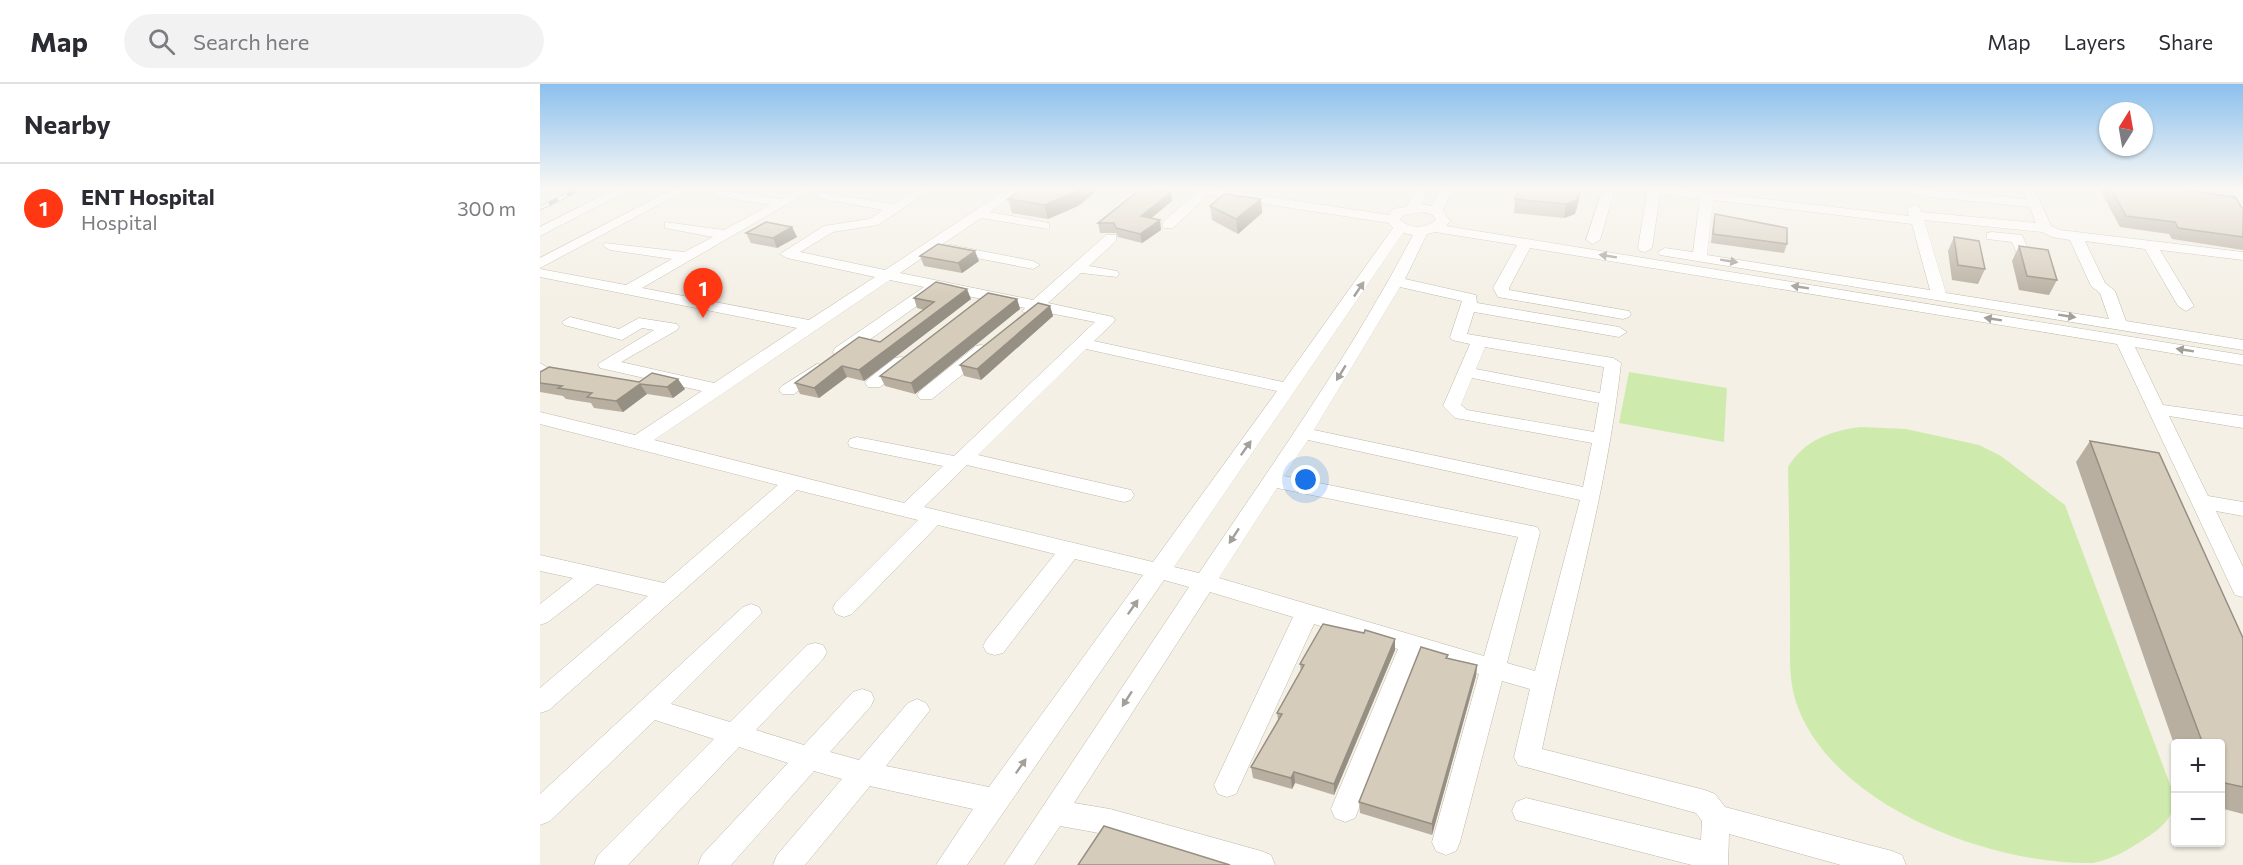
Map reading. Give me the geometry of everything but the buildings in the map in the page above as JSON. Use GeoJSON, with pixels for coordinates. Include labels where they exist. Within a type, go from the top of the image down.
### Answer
{"type":"FeatureCollection","features":[{"type":"Feature","properties":{"kind":"street"},"geometry":{"type":"LineString","coordinates":[[540,264],[615,224]]}},
{"type":"Feature","properties":{"kind":"street"},"geometry":{"type":"LineString","coordinates":[[628,290],[746,224]]}},
{"type":"Feature","properties":{"kind":"street"},"geometry":{"type":"LineString","coordinates":[[852,224],[846,228],[829,229],[787,254],[1107,320],[1086,344],[908,511]]}},
{"type":"Feature","properties":{"kind":"street"},"geometry":{"type":"LineString","coordinates":[[638,442],[966,224]]}},
{"type":"Feature","properties":{"kind":"street"},"geometry":{"type":"LineString","coordinates":[[1036,224],[1044,226]]}},
{"type":"Feature","properties":{"kind":"street"},"geometry":{"type":"LineString","coordinates":[[950,865],[1288,388],[1396,224]]}},
{"type":"Feature","properties":{"kind":"street"},"geometry":{"type":"LineString","coordinates":[[1018,865],[1302,433],[1432,224]]}},
{"type":"Feature","properties":{"kind":"street"},"geometry":{"type":"LineString","coordinates":[[1445,224],[1527,242],[2121,332],[2243,345]]}},
{"type":"Feature","properties":{"kind":"street"},"geometry":{"type":"LineString","coordinates":[[1456,224],[1593,240],[1939,296],[2121,332],[2243,360]]}},
{"type":"Feature","properties":{"kind":"street"},"geometry":{"type":"LineString","coordinates":[[1593,240],[1598,224]]}},
{"type":"Feature","properties":{"kind":"street"},"geometry":{"type":"LineString","coordinates":[[1645,248],[1646,224]]}},
{"type":"Feature","properties":{"kind":"street"},"geometry":{"type":"LineString","coordinates":[[1700,257],[1702,224]]}},
{"type":"Feature","properties":{"kind":"street"},"geometry":{"type":"LineString","coordinates":[[1919,224],[1939,296]]}},
{"type":"Feature","properties":{"kind":"street"},"geometry":{"type":"LineString","coordinates":[[1938,224],[2016,238],[2024,255]]}},
{"type":"Feature","properties":{"kind":"street"},"geometry":{"type":"LineString","coordinates":[[1981,224],[2045,228],[2057,234],[2243,256]]}},
{"type":"Feature","properties":{"kind":"street"},"geometry":{"type":"LineString","coordinates":[[670,225],[727,235]]}},
{"type":"Feature","properties":{"kind":"street"},"geometry":{"type":"LineString","coordinates":[[2075,236],[2099,286],[2107,291],[2121,332],[2156,409],[2243,589]]}},
{"type":"Feature","properties":{"kind":"street"},"geometry":{"type":"LineString","coordinates":[[1018,321],[1111,238]]}},
{"type":"Feature","properties":{"kind":"street"},"geometry":{"type":"LineString","coordinates":[[1527,242],[1501,288],[1503,294],[1623,314]]}},
{"type":"Feature","properties":{"kind":"street"},"geometry":{"type":"LineString","coordinates":[[2150,244],[2186,306]]}},
{"type":"Feature","properties":{"kind":"street"},"geometry":{"type":"LineString","coordinates":[[610,246],[686,257]]}},
{"type":"Feature","properties":{"kind":"street"},"geometry":{"type":"LineString","coordinates":[[934,246],[1033,265]]}},
{"type":"Feature","properties":{"kind":"street"},"geometry":{"type":"LineString","coordinates":[[1076,267],[1112,274]]}},
{"type":"Feature","properties":{"kind":"street"},"geometry":{"type":"LineString","coordinates":[[540,273],[813,326]]}},
{"type":"Feature","properties":{"kind":"street"},"geometry":{"type":"LineString","coordinates":[[1396,282],[1471,298],[1458,337],[1613,363],[1610,400],[1590,495],[1542,683],[1527,757],[1705,803],[1716,818],[1892,865]]}},
{"type":"Feature","properties":{"kind":"street"},"geometry":{"type":"LineString","coordinates":[[788,390],[937,284]]}},
{"type":"Feature","properties":{"kind":"street"},"geometry":{"type":"LineString","coordinates":[[972,309],[989,295]]}},
{"type":"Feature","properties":{"kind":"street"},"geometry":{"type":"LineString","coordinates":[[1468,306],[1619,332]]}},
{"type":"Feature","properties":{"kind":"street"},"geometry":{"type":"LineString","coordinates":[[570,321],[622,335],[639,323],[671,327],[606,364],[718,389]]}},
{"type":"Feature","properties":{"kind":"street"},"geometry":{"type":"LineString","coordinates":[[1480,340],[1452,406],[1461,414],[1601,439]]}},
{"type":"Feature","properties":{"kind":"street"},"geometry":{"type":"LineString","coordinates":[[926,395],[990,343]]}},
{"type":"Feature","properties":{"kind":"street"},"geometry":{"type":"LineString","coordinates":[[1086,344],[1288,388]]}},
{"type":"Feature","properties":{"kind":"street"},"geometry":{"type":"LineString","coordinates":[[874,383],[918,349]]}},
{"type":"Feature","properties":{"kind":"street"},"geometry":{"type":"LineString","coordinates":[[1467,372],[1610,400]]}},
{"type":"Feature","properties":{"kind":"street"},"geometry":{"type":"LineString","coordinates":[[2156,409],[2243,422]]}},
{"type":"Feature","properties":{"kind":"street"},"geometry":{"type":"LineString","coordinates":[[540,418],[793,483],[1204,582],[1542,683]]}},
{"type":"Feature","properties":{"kind":"street"},"geometry":{"type":"LineString","coordinates":[[1302,433],[1590,495]]}},
{"type":"Feature","properties":{"kind":"street"},"geometry":{"type":"LineString","coordinates":[[857,443],[960,460],[1124,495]]}},
{"type":"Feature","properties":{"kind":"street"},"geometry":{"type":"LineString","coordinates":[[1271,480],[1530,532],[1491,668],[1446,842]]}},
{"type":"Feature","properties":{"kind":"street"},"geometry":{"type":"LineString","coordinates":[[540,703],[793,483]]}},
{"type":"Feature","properties":{"kind":"street"},"geometry":{"type":"LineString","coordinates":[[2201,502],[2243,508]]}},
{"type":"Feature","properties":{"kind":"street"},"geometry":{"type":"LineString","coordinates":[[844,608],[934,517]]}},
{"type":"Feature","properties":{"kind":"street"},"geometry":{"type":"LineString","coordinates":[[995,646],[1071,550]]}},
{"type":"Feature","properties":{"kind":"street"},"geometry":{"type":"LineString","coordinates":[[540,563],[669,592]]}},
{"type":"Feature","properties":{"kind":"street"},"geometry":{"type":"LineString","coordinates":[[540,616],[593,575]]}},
{"type":"Feature","properties":{"kind":"street"},"geometry":{"type":"LineString","coordinates":[[540,812],[751,613]]}},
{"type":"Feature","properties":{"kind":"street"},"geometry":{"type":"LineString","coordinates":[[1227,785],[1307,613]]}},
{"type":"Feature","properties":{"kind":"street"},"geometry":{"type":"LineString","coordinates":[[1345,810],[1411,645]]}},
{"type":"Feature","properties":{"kind":"street"},"geometry":{"type":"LineString","coordinates":[[608,865],[815,652]]}},
{"type":"Feature","properties":{"kind":"street"},"geometry":{"type":"LineString","coordinates":[[712,865],[862,699]]}},
{"type":"Feature","properties":{"kind":"street"},"geometry":{"type":"LineString","coordinates":[[652,708],[808,759],[930,791],[996,801]]}},
{"type":"Feature","properties":{"kind":"street"},"geometry":{"type":"LineString","coordinates":[[787,865],[917,710]]}},
{"type":"Feature","properties":{"kind":"street"},"geometry":{"type":"LineString","coordinates":[[1526,811],[1714,861],[1716,818]]}},
{"type":"Feature","properties":{"kind":"street"},"geometry":{"type":"LineString","coordinates":[[1053,812],[1110,822],[1261,865]]}},
{"type":"Feature","properties":{"kind":"green space"},"geometry":{"type":"Polygon","coordinates":[[[1629,372],[1727,388],[1724,442],[1619,423],[1629,372]]]}},
{"type":"Feature","properties":{"kind":"green space"},"geometry":{"type":"Polygon","coordinates":[[[1860,427],[1906,429],[1979,445],[2001,456],[2065,505],[2171,787],[2171,813],[2154,833],[2121,853],[2093,863],[2052,861],[2008,853],[1962,840],[1918,822],[1877,799],[1842,771],[1814,739],[1796,702],[1791,681],[1788,467],[1794,458],[1810,444],[1839,431],[1860,427]]]}},
{"type":"Feature","properties":{"kind":"place","name":"ENT Hospital"},"geometry":{"type":"Point","coordinates":[703,318]}}]}
